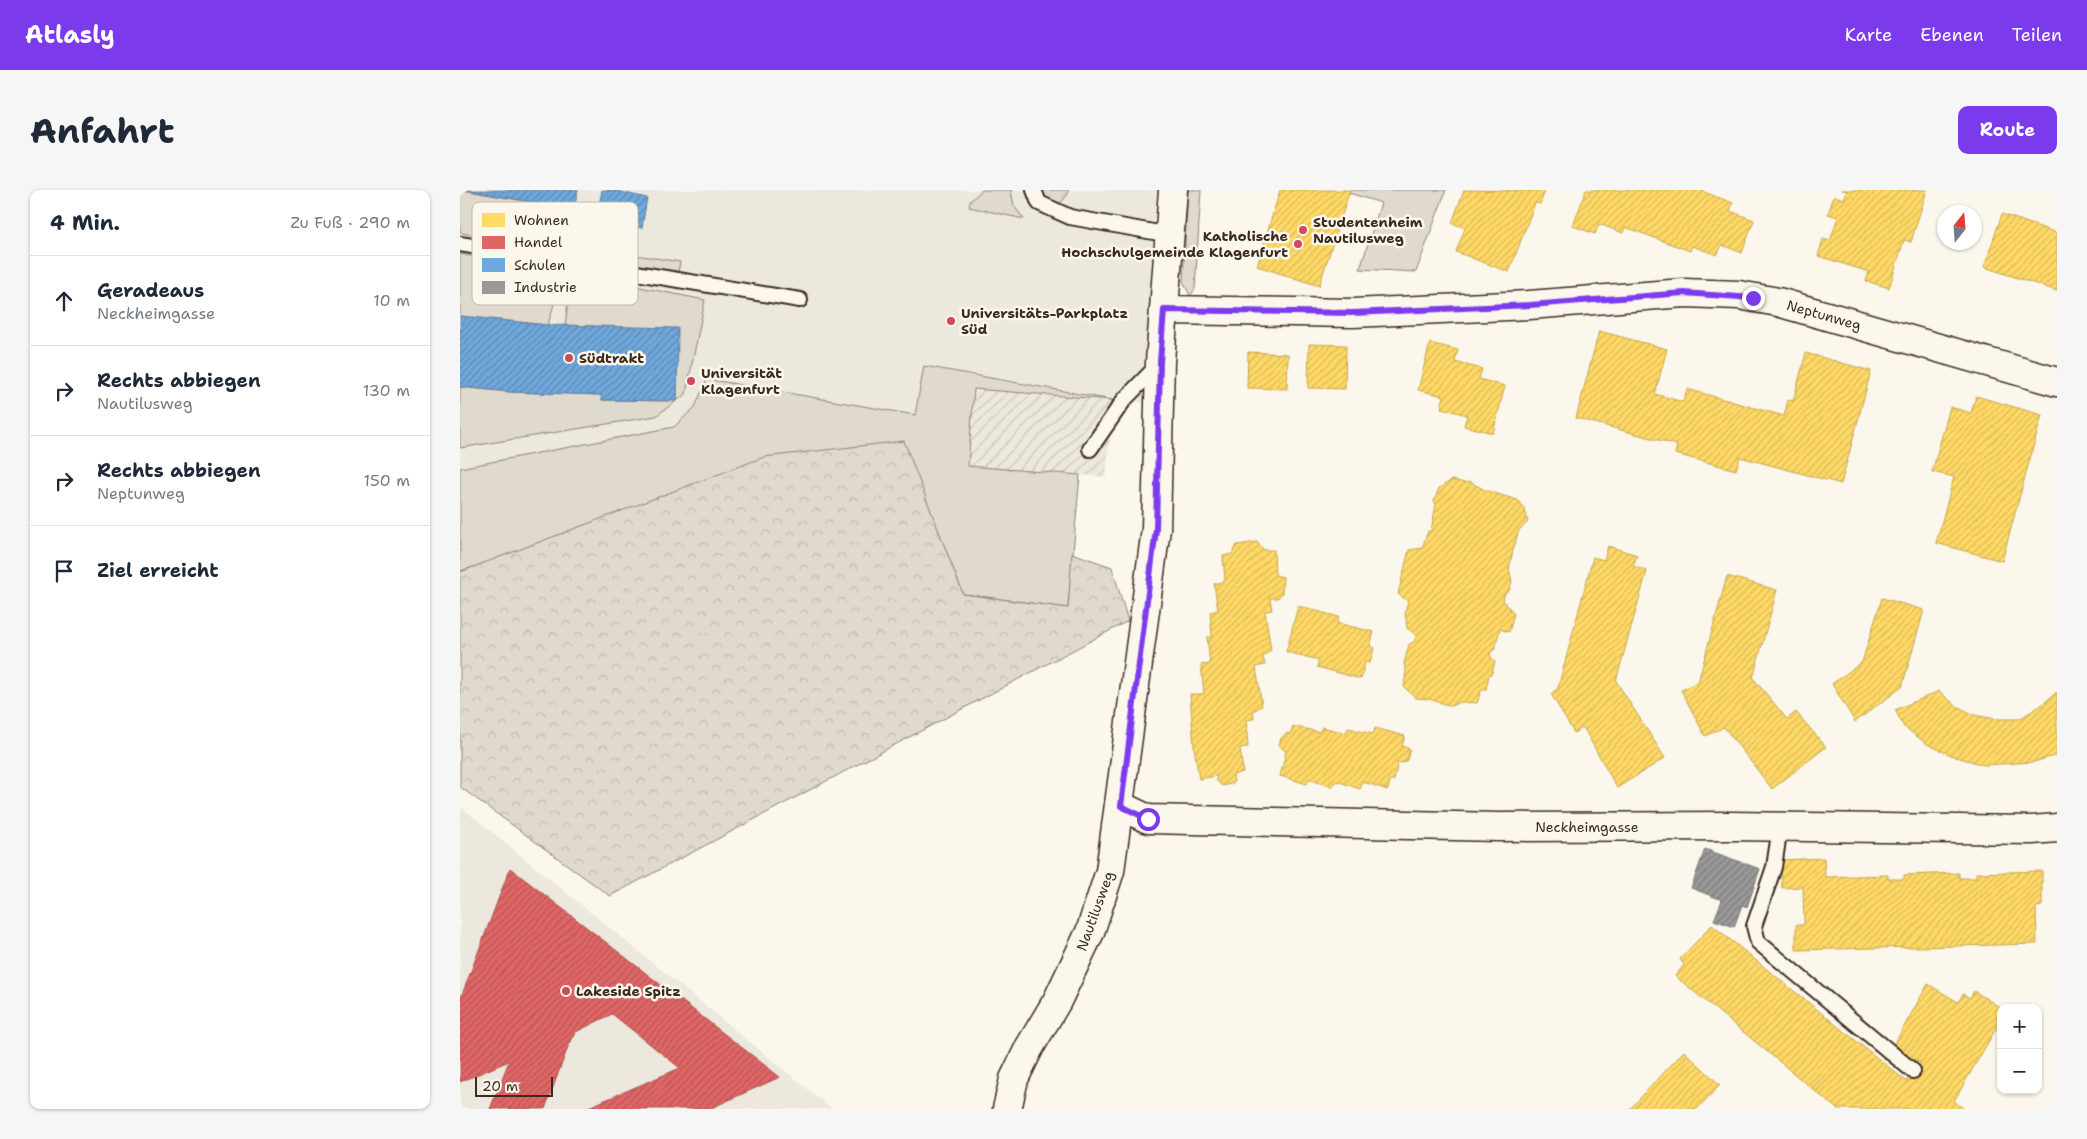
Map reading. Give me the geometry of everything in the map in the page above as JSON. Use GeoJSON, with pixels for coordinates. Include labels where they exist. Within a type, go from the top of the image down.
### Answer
{"type":"FeatureCollection","features":[{"type":"Feature","properties":{"kind":"street","name":"Nautilusweg"},"geometry":{"type":"LineString","coordinates":[[1007,1109],[1018,1072],[1028,1048],[1057,1001],[1090,932],[1110,872],[1121,806],[1156,529],[1160,362],[1173,190]]}},
{"type":"Feature","properties":{"kind":"street","name":"Neptunweg"},"geometry":{"type":"LineString","coordinates":[[1164,310],[1352,313],[1530,305],[1684,293],[1739,295],[1778,302],[2057,382]]}},
{"type":"Feature","properties":{"kind":"street","name":"Neckheimgasse"},"geometry":{"type":"LineString","coordinates":[[1121,806],[1148,819],[1499,827],[1780,827],[2032,830],[2057,828]]}},
{"type":"Feature","properties":{"kind":"lane"},"geometry":{"type":"LineString","coordinates":[[1034,190],[1039,203],[1070,217],[1170,235]]}},
{"type":"Feature","properties":{"kind":"lane"},"geometry":{"type":"LineString","coordinates":[[638,273],[800,300]]}},
{"type":"Feature","properties":{"kind":"lane"},"geometry":{"type":"LineString","coordinates":[[1090,449],[1124,400],[1160,362]]}},
{"type":"Feature","properties":{"kind":"lane"},"geometry":{"type":"LineString","coordinates":[[1780,827],[1774,867],[1754,926],[1758,942],[1913,1071]]}},
{"type":"Feature","properties":{"kind":"shaded area","name":"Universität Klagenfurt"},"geometry":{"type":"Polygon","coordinates":[[[460,190],[1173,190],[1159,405],[1094,396],[925,366],[915,415],[904,441],[460,572],[460,190]]]}},
{"type":"Feature","properties":{"kind":"shaded area"},"geometry":{"type":"Polygon","coordinates":[[[974,389],[1113,400],[1106,477],[968,466],[974,389]]]}},
{"type":"Feature","properties":{"kind":"shaded area","name":"Lakeside Spitz"},"geometry":{"type":"Polygon","coordinates":[[[460,806],[832,1109],[460,1109],[460,806]]]}},
{"type":"Feature","properties":{"kind":"green space"},"geometry":{"type":"Polygon","coordinates":[[[462,190],[530,202],[472,202],[472,235],[460,231],[462,190]]]}},
{"type":"Feature","properties":{"kind":"green space"},"geometry":{"type":"Polygon","coordinates":[[[982,190],[1011,190],[1014,206],[1024,219],[969,207],[970,201],[982,190]]]}},
{"type":"Feature","properties":{"kind":"green space"},"geometry":{"type":"Polygon","coordinates":[[[1042,190],[1068,190],[1068,194],[1060,204],[1043,197],[1042,190]]]}},
{"type":"Feature","properties":{"kind":"green space"},"geometry":{"type":"Polygon","coordinates":[[[1188,190],[1201,190],[1195,289],[1190,296],[1183,281],[1188,190]]]}},
{"type":"Feature","properties":{"kind":"green space"},"geometry":{"type":"Polygon","coordinates":[[[1350,190],[1446,190],[1416,272],[1360,269],[1381,203],[1349,193],[1350,190]]]}},
{"type":"Feature","properties":{"kind":"green space"},"geometry":{"type":"Polygon","coordinates":[[[460,254],[472,256],[472,305],[554,305],[548,325],[460,316],[460,254]]]}},
{"type":"Feature","properties":{"kind":"green space"},"geometry":{"type":"Polygon","coordinates":[[[638,255],[680,262],[678,272],[638,265],[638,255]]]}},
{"type":"Feature","properties":{"kind":"green space"},"geometry":{"type":"Polygon","coordinates":[[[638,287],[705,300],[686,394],[677,401],[677,329],[565,325],[568,305],[638,305],[638,287]]]}},
{"type":"Feature","properties":{"kind":"green space"},"geometry":{"type":"Polygon","coordinates":[[[924,366],[1113,400],[974,389],[968,466],[1080,475],[1068,608],[963,594],[903,441],[460,571],[460,468],[674,427],[695,407],[707,379],[915,415],[924,366]]]}},
{"type":"Feature","properties":{"kind":"green space"},"geometry":{"type":"Polygon","coordinates":[[[460,387],[510,392],[601,395],[602,400],[676,401],[656,416],[460,448],[460,387]]]}},
{"type":"Feature","properties":{"kind":"green space"},"geometry":{"type":"Polygon","coordinates":[[[904,441],[963,594],[1068,608],[1072,553],[1112,567],[1128,621],[610,896],[460,787],[460,572],[764,457],[904,441]]]}},
{"type":"Feature","properties":{"kind":"building: Wohnen","name":"Studentenheim Nautilusweg"},"geometry":{"type":"Polygon","coordinates":[[[1280,190],[1350,190],[1319,286],[1257,266],[1280,190]]]}},
{"type":"Feature","properties":{"kind":"building: Wohnen"},"geometry":{"type":"Polygon","coordinates":[[[1464,190],[1545,191],[1540,204],[1535,203],[1509,272],[1456,252],[1465,228],[1452,223],[1464,190]]]}},
{"type":"Feature","properties":{"kind":"building: Wohnen"},"geometry":{"type":"Polygon","coordinates":[[[1586,190],[1699,190],[1733,203],[1730,211],[1754,220],[1742,253],[1722,245],[1717,255],[1692,246],[1690,251],[1625,227],[1623,233],[1599,224],[1595,234],[1573,226],[1586,190]]]}},
{"type":"Feature","properties":{"kind":"building: Wohnen"},"geometry":{"type":"Polygon","coordinates":[[[1842,190],[1927,190],[1911,242],[1904,240],[1889,288],[1866,281],[1869,272],[1818,256],[1823,239],[1830,241],[1838,217],[1828,214],[1834,196],[1844,199],[1847,191],[1842,190]]]}},
{"type":"Feature","properties":{"kind":"building: Wohnen"},"geometry":{"type":"Polygon","coordinates":[[[2002,214],[2057,233],[2057,291],[1984,267],[2002,214]]]}},
{"type":"Feature","properties":{"kind":"building: Wohnen"},"geometry":{"type":"Polygon","coordinates":[[[1599,331],[1667,349],[1655,394],[1683,402],[1687,389],[1784,416],[1788,400],[1793,401],[1806,353],[1871,371],[1841,484],[1740,457],[1736,470],[1675,454],[1677,445],[1576,418],[1599,331]]]}},
{"type":"Feature","properties":{"kind":"building: Wohnen"},"geometry":{"type":"Polygon","coordinates":[[[1430,343],[1458,350],[1455,362],[1482,369],[1479,379],[1505,386],[1493,433],[1464,426],[1467,415],[1441,408],[1444,396],[1418,390],[1430,343]]]}},
{"type":"Feature","properties":{"kind":"building: Wohnen"},"geometry":{"type":"Polygon","coordinates":[[[1309,344],[1346,345],[1345,389],[1308,388],[1309,344]]]}},
{"type":"Feature","properties":{"kind":"building: Wohnen"},"geometry":{"type":"Polygon","coordinates":[[[1248,352],[1288,354],[1287,389],[1247,388],[1248,352]]]}},
{"type":"Feature","properties":{"kind":"building: Wohnen"},"geometry":{"type":"Polygon","coordinates":[[[1976,396],[2042,415],[2002,561],[1936,543],[1954,477],[1932,472],[1950,407],[1971,413],[1976,396]]]}},
{"type":"Feature","properties":{"kind":"building: Wohnen"},"geometry":{"type":"Polygon","coordinates":[[[1452,480],[1465,483],[1470,482],[1485,490],[1517,500],[1524,508],[1528,522],[1519,530],[1509,569],[1512,581],[1509,591],[1505,593],[1503,600],[1514,614],[1509,632],[1500,629],[1495,649],[1491,652],[1490,656],[1495,661],[1486,689],[1481,691],[1477,703],[1460,702],[1451,706],[1429,699],[1416,698],[1404,687],[1406,671],[1404,664],[1409,644],[1414,642],[1416,635],[1407,628],[1405,612],[1408,601],[1398,594],[1409,550],[1422,548],[1428,531],[1431,531],[1436,504],[1434,501],[1439,488],[1452,480]]]}},
{"type":"Feature","properties":{"kind":"building: Wohnen"},"geometry":{"type":"Polygon","coordinates":[[[1257,542],[1264,550],[1274,550],[1275,575],[1283,577],[1282,593],[1278,598],[1270,598],[1272,610],[1265,611],[1271,650],[1263,657],[1265,665],[1256,667],[1262,706],[1253,711],[1254,719],[1246,720],[1248,747],[1240,748],[1243,772],[1233,775],[1234,783],[1222,786],[1216,780],[1217,776],[1199,779],[1194,747],[1190,694],[1204,694],[1201,665],[1210,664],[1207,637],[1212,637],[1210,612],[1218,610],[1214,584],[1225,581],[1223,556],[1232,554],[1237,545],[1257,542]]]}},
{"type":"Feature","properties":{"kind":"building: Wohnen"},"geometry":{"type":"Polygon","coordinates":[[[1608,546],[1637,555],[1633,566],[1647,571],[1616,681],[1665,758],[1617,788],[1583,727],[1574,733],[1551,694],[1558,688],[1593,557],[1604,560],[1608,546]]]}},
{"type":"Feature","properties":{"kind":"building: Wohnen"},"geometry":{"type":"Polygon","coordinates":[[[1727,576],[1777,590],[1753,678],[1787,719],[1796,712],[1826,747],[1772,789],[1724,727],[1705,736],[1681,690],[1698,682],[1727,576]]]}},
{"type":"Feature","properties":{"kind":"building: Wohnen"},"geometry":{"type":"Polygon","coordinates":[[[1882,598],[1924,610],[1902,687],[1855,722],[1832,684],[1862,662],[1882,598]]]}},
{"type":"Feature","properties":{"kind":"building: Wohnen"},"geometry":{"type":"Polygon","coordinates":[[[1298,606],[1339,617],[1337,623],[1374,632],[1370,646],[1374,648],[1370,663],[1365,662],[1361,679],[1317,667],[1319,660],[1286,652],[1298,606]]]}},
{"type":"Feature","properties":{"kind":"building: Wohnen"},"geometry":{"type":"Polygon","coordinates":[[[1939,691],[1955,705],[1974,715],[1996,719],[2019,719],[2040,706],[2057,692],[2057,755],[2034,762],[1984,765],[1953,756],[1927,744],[1904,727],[1895,710],[1939,691]]]}},
{"type":"Feature","properties":{"kind":"building: Wohnen"},"geometry":{"type":"Polygon","coordinates":[[[1293,726],[1319,732],[1322,727],[1346,733],[1348,728],[1373,734],[1375,728],[1405,736],[1402,746],[1410,749],[1407,760],[1403,763],[1398,762],[1394,780],[1390,780],[1388,790],[1363,782],[1360,789],[1337,781],[1332,787],[1308,779],[1307,784],[1280,776],[1286,752],[1279,745],[1281,738],[1287,733],[1290,734],[1293,726]]]}},
{"type":"Feature","properties":{"kind":"building: Wohnen"},"geometry":{"type":"Polygon","coordinates":[[[1824,858],[1825,877],[1888,875],[1888,879],[1904,879],[1904,875],[1959,873],[1959,878],[1976,878],[1976,873],[2042,871],[2042,906],[2036,907],[2037,944],[1796,950],[1796,925],[1804,925],[1803,887],[1782,888],[1781,860],[1824,858]]]}},
{"type":"Feature","properties":{"kind":"building: Wohnen"},"geometry":{"type":"Polygon","coordinates":[[[1712,925],[1906,1081],[1921,1063],[1892,1048],[1928,984],[1958,1002],[1963,994],[1970,998],[1974,991],[1997,1005],[1997,1027],[1954,1101],[1964,1109],[1837,1109],[1675,976],[1684,965],[1680,959],[1712,925]]]}},
{"type":"Feature","properties":{"kind":"building: Wohnen"},"geometry":{"type":"Polygon","coordinates":[[[1684,1051],[1720,1085],[1697,1109],[1630,1109],[1684,1051]]]}},
{"type":"Feature","properties":{"kind":"building: Handel","name":"Lakeside Spitz"},"geometry":{"type":"Polygon","coordinates":[[[510,868],[780,1077],[709,1109],[584,1109],[680,1068],[612,1014],[576,1032],[568,1047],[545,1109],[490,1109],[509,1061],[460,1082],[460,1000],[510,868]]]}},
{"type":"Feature","properties":{"kind":"building: Schulen"},"geometry":{"type":"Polygon","coordinates":[[[467,190],[578,190],[576,202],[531,202],[467,190]]]}},
{"type":"Feature","properties":{"kind":"building: Schulen"},"geometry":{"type":"Polygon","coordinates":[[[602,190],[612,190],[647,198],[642,228],[638,227],[638,202],[600,202],[602,190]]]}},
{"type":"Feature","properties":{"kind":"building: Schulen","name":"Südtrakt"},"geometry":{"type":"Polygon","coordinates":[[[460,316],[548,325],[678,328],[677,401],[602,400],[601,395],[510,392],[460,387],[460,316]]]}},
{"type":"Feature","properties":{"kind":"building: Industrie"},"geometry":{"type":"Polygon","coordinates":[[[1705,849],[1760,869],[1747,907],[1742,905],[1734,927],[1714,920],[1722,900],[1691,888],[1705,849]]]}},
{"type":"Feature","properties":{"kind":"place","name":"Studentenheim Nautilusweg"},"geometry":{"type":"Point","coordinates":[1303,230]}},
{"type":"Feature","properties":{"kind":"place","name":"Katholische Hochschulgemeinde Klagenfurt"},"geometry":{"type":"Point","coordinates":[1298,244]}},
{"type":"Feature","properties":{"kind":"place","name":"Universitäts-Parkplatz Süd"},"geometry":{"type":"Point","coordinates":[951,321]}},
{"type":"Feature","properties":{"kind":"place","name":"Südtrakt"},"geometry":{"type":"Point","coordinates":[569,358]}},
{"type":"Feature","properties":{"kind":"place","name":"Universität Klagenfurt"},"geometry":{"type":"Point","coordinates":[691,381]}},
{"type":"Feature","properties":{"kind":"place","name":"Lakeside Spitz"},"geometry":{"type":"Point","coordinates":[566,991]}},
{"type":"Feature","properties":{"kind":"route"},"geometry":{"type":"LineString","coordinates":[[1148,819],[1121,806],[1156,529],[1160,362],[1164,310],[1352,313],[1530,305],[1684,293],[1739,295],[1753,298]]}}]}
